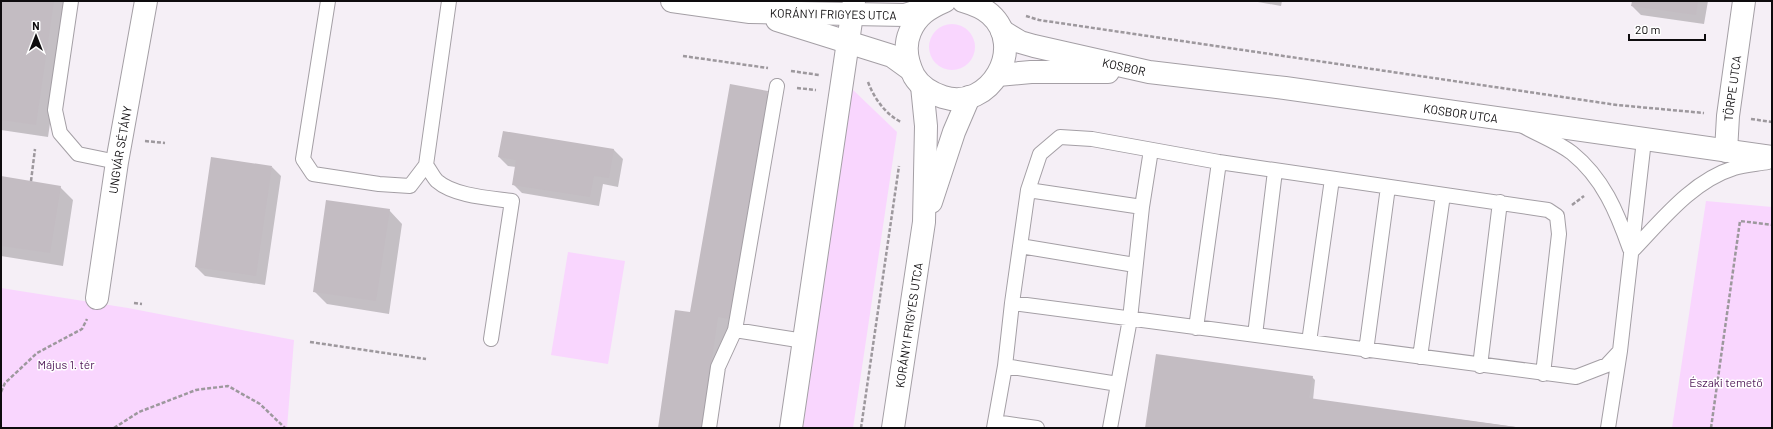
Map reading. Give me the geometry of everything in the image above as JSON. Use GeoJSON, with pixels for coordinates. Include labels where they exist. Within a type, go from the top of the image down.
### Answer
{"type":"FeatureCollection","features":[{"type":"Feature","properties":{"kind":"street","name":"UNGVÁR SÉTÁNY"},"geometry":{"type":"LineString","coordinates":[[97,298],[117,162],[146,1]]}},
{"type":"Feature","properties":{"kind":"street","name":"KORÁNYI FRIGYES UTCA"},"geometry":{"type":"LineString","coordinates":[[672,1],[750,12],[892,56],[916,78],[926,126],[924,222],[893,428]]}},
{"type":"Feature","properties":{"kind":"street","name":"KOSBOR"},"geometry":{"type":"LineString","coordinates":[[963,1],[977,5],[993,15],[1020,42],[1149,72]]}},
{"type":"Feature","properties":{"kind":"street","name":"TÖRPE UTCA"},"geometry":{"type":"LineString","coordinates":[[1726,151],[1728,116],[1744,1]]}},
{"type":"Feature","properties":{"kind":"street","name":"KORÁNYI FRIGYES UTCA"},"geometry":{"type":"LineString","coordinates":[[750,12],[853,8],[905,15],[938,3]]}},
{"type":"Feature","properties":{"kind":"street"},"geometry":{"type":"LineString","coordinates":[[938,3],[922,14],[915,22],[909,34],[906,45],[907,58],[916,78],[936,95],[946,98],[958,99],[969,97],[981,92],[990,86],[998,75],[1003,65],[1005,42],[993,15]]}},
{"type":"Feature","properties":{"kind":"street"},"geometry":{"type":"LineString","coordinates":[[791,428],[853,8]]}},
{"type":"Feature","properties":{"kind":"street","name":"KOSBOR"},"geometry":{"type":"LineString","coordinates":[[998,75],[1031,72],[1149,72]]}},
{"type":"Feature","properties":{"kind":"street","name":"KOSBOR UTCA"},"geometry":{"type":"LineString","coordinates":[[1149,72],[1285,88],[1514,122],[1772,157]]}},
{"type":"Feature","properties":{"kind":"street","name":"KORÁNYI FRIGYES UTCA"},"geometry":{"type":"LineString","coordinates":[[924,222],[954,132],[969,97]]}},
{"type":"Feature","properties":{"kind":"lane"},"geometry":{"type":"LineString","coordinates":[[71,1],[55,110],[60,133],[78,154],[117,162]]}},
{"type":"Feature","properties":{"kind":"lane"},"geometry":{"type":"LineString","coordinates":[[328,1],[303,159],[313,174],[379,184],[410,186],[426,165],[449,1]]}},
{"type":"Feature","properties":{"kind":"lane"},"geometry":{"type":"LineString","coordinates":[[709,428],[718,367],[735,330],[777,86]]}},
{"type":"Feature","properties":{"kind":"lane"},"geometry":{"type":"LineString","coordinates":[[1514,122],[1572,153],[1601,182],[1619,218],[1632,251]]}},
{"type":"Feature","properties":{"kind":"lane"},"geometry":{"type":"LineString","coordinates":[[1037,428],[995,425],[1005,366],[1012,303],[1028,190],[1040,154],[1060,137],[1092,139],[1219,162],[1388,188],[1500,202],[1548,210],[1557,216],[1558,234],[1543,374]]}},
{"type":"Feature","properties":{"kind":"lane"},"geometry":{"type":"LineString","coordinates":[[1608,428],[1620,351],[1644,140]]}},
{"type":"Feature","properties":{"kind":"lane"},"geometry":{"type":"LineString","coordinates":[[1110,428],[1130,319],[1142,207],[1151,150]]}},
{"type":"Feature","properties":{"kind":"lane"},"geometry":{"type":"LineString","coordinates":[[1632,251],[1680,202],[1706,182],[1734,168],[1772,161]]}},
{"type":"Feature","properties":{"kind":"lane"},"geometry":{"type":"LineString","coordinates":[[1196,328],[1219,162]]}},
{"type":"Feature","properties":{"kind":"lane"},"geometry":{"type":"LineString","coordinates":[[426,165],[437,180],[450,188],[467,193],[512,201],[492,339]]}},
{"type":"Feature","properties":{"kind":"lane"},"geometry":{"type":"LineString","coordinates":[[1255,336],[1275,170]]}},
{"type":"Feature","properties":{"kind":"lane"},"geometry":{"type":"LineString","coordinates":[[1309,342],[1332,179]]}},
{"type":"Feature","properties":{"kind":"lane"},"geometry":{"type":"LineString","coordinates":[[1366,351],[1388,188]]}},
{"type":"Feature","properties":{"kind":"lane"},"geometry":{"type":"LineString","coordinates":[[1028,190],[1142,207]]}},
{"type":"Feature","properties":{"kind":"lane"},"geometry":{"type":"LineString","coordinates":[[1420,357],[1443,195]]}},
{"type":"Feature","properties":{"kind":"lane"},"geometry":{"type":"LineString","coordinates":[[1480,366],[1500,202]]}},
{"type":"Feature","properties":{"kind":"lane"},"geometry":{"type":"LineString","coordinates":[[1020,246],[1135,265]]}},
{"type":"Feature","properties":{"kind":"lane"},"geometry":{"type":"LineString","coordinates":[[1012,303],[1480,366],[1576,377],[1607,365],[1620,351]]}},
{"type":"Feature","properties":{"kind":"lane"},"geometry":{"type":"LineString","coordinates":[[735,330],[804,341]]}},
{"type":"Feature","properties":{"kind":"lane"},"geometry":{"type":"LineString","coordinates":[[1005,366],[1118,384]]}},
{"type":"Feature","properties":{"kind":"path"},"geometry":{"type":"LineString","coordinates":[[1039,20],[1617,105],[1772,122]]}},
{"type":"Feature","properties":{"kind":"path"},"geometry":{"type":"LineString","coordinates":[[683,56],[770,68]]}},
{"type":"Feature","properties":{"kind":"path"},"geometry":{"type":"LineString","coordinates":[[785,70],[825,75]]}},
{"type":"Feature","properties":{"kind":"path"},"geometry":{"type":"LineString","coordinates":[[867,80],[872,93],[883,107],[892,117],[905,124]]}},
{"type":"Feature","properties":{"kind":"path"},"geometry":{"type":"LineString","coordinates":[[142,141],[165,144]]}},
{"type":"Feature","properties":{"kind":"path"},"geometry":{"type":"LineString","coordinates":[[31,181],[35,149]]}},
{"type":"Feature","properties":{"kind":"path"},"geometry":{"type":"LineString","coordinates":[[861,428],[900,163]]}},
{"type":"Feature","properties":{"kind":"path"},"geometry":{"type":"LineString","coordinates":[[1711,428],[1740,221],[1772,226]]}},
{"type":"Feature","properties":{"kind":"path"},"geometry":{"type":"LineString","coordinates":[[1,392],[5,383],[37,353],[82,329],[97,298]]}},
{"type":"Feature","properties":{"kind":"path"},"geometry":{"type":"LineString","coordinates":[[134,303],[142,304]]}},
{"type":"Feature","properties":{"kind":"path"},"geometry":{"type":"LineString","coordinates":[[310,342],[426,359]]}},
{"type":"Feature","properties":{"kind":"path"},"geometry":{"type":"LineString","coordinates":[[114,428],[139,412],[196,390],[228,386],[260,404],[285,428]]}},
{"type":"Feature","properties":{"kind":"green space"},"geometry":{"type":"Polygon","coordinates":[[[952,24],[965,28],[971,34],[975,47],[971,60],[965,66],[952,70],[939,66],[933,60],[929,47],[933,34],[939,28],[952,24]]]}},
{"type":"Feature","properties":{"kind":"green space"},"geometry":{"type":"Polygon","coordinates":[[[851,88],[897,132],[853,428],[803,428],[851,88]]]}},
{"type":"Feature","properties":{"kind":"green space","name":"Északi temető"},"geometry":{"type":"Polygon","coordinates":[[[1706,201],[1772,207],[1772,428],[1672,428],[1706,201]]]}},
{"type":"Feature","properties":{"kind":"green space"},"geometry":{"type":"Polygon","coordinates":[[[568,252],[625,261],[608,364],[551,355],[568,252]]]}},
{"type":"Feature","properties":{"kind":"green space","name":"Május 1. tér"},"geometry":{"type":"Polygon","coordinates":[[[1,288],[128,308],[294,340],[287,428],[1,428],[1,288]]]}},
{"type":"Feature","properties":{"kind":"building"},"geometry":{"type":"Polygon","coordinates":[[[1,1],[54,1],[36,125],[1,120],[1,1]]]}},
{"type":"Feature","properties":{"kind":"building"},"geometry":{"type":"Polygon","coordinates":[[[1632,1],[1698,1],[1696,15],[1631,6],[1632,1]]]}},
{"type":"Feature","properties":{"kind":"building"},"geometry":{"type":"Polygon","coordinates":[[[730,84],[768,91],[729,319],[718,317],[702,428],[658,428],[675,310],[690,312],[730,84]]]}},
{"type":"Feature","properties":{"kind":"building"},"geometry":{"type":"Polygon","coordinates":[[[503,131],[614,149],[609,178],[594,176],[590,197],[512,185],[516,160],[498,157],[503,131]]]}},
{"type":"Feature","properties":{"kind":"building"},"geometry":{"type":"Polygon","coordinates":[[[211,157],[272,166],[256,276],[195,267],[211,157]]]}},
{"type":"Feature","properties":{"kind":"building"},"geometry":{"type":"Polygon","coordinates":[[[1,176],[61,186],[50,253],[1,246],[1,176]]]}},
{"type":"Feature","properties":{"kind":"building"},"geometry":{"type":"Polygon","coordinates":[[[326,200],[390,209],[376,301],[313,292],[326,200]]]}},
{"type":"Feature","properties":{"kind":"building"},"geometry":{"type":"Polygon","coordinates":[[[1156,354],[1313,376],[1309,398],[1523,428],[1145,428],[1156,354]]]}}]}
